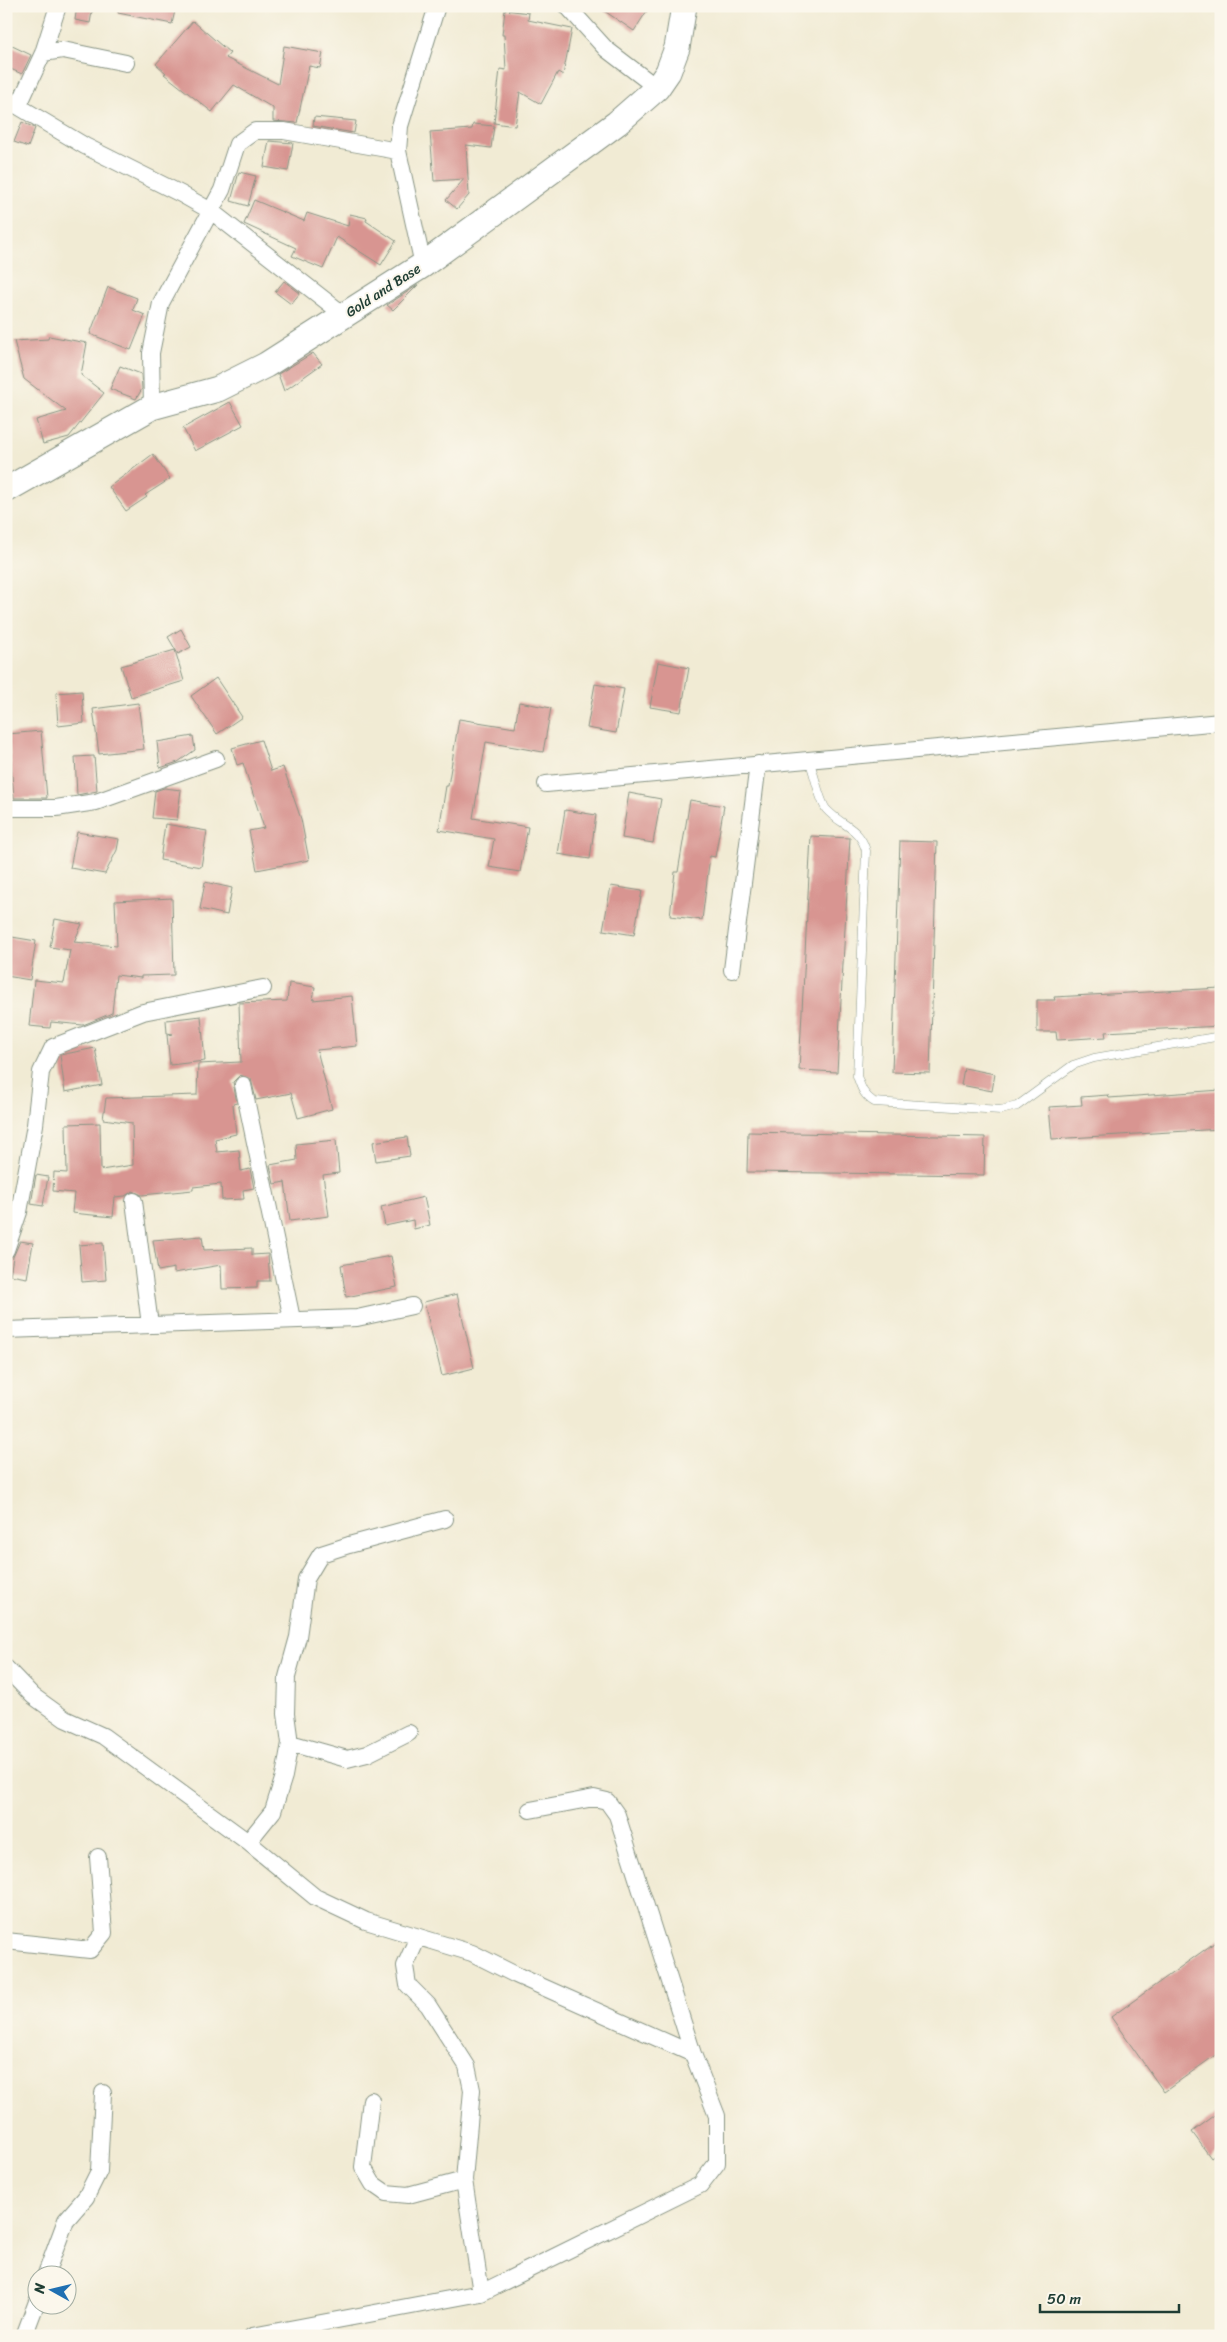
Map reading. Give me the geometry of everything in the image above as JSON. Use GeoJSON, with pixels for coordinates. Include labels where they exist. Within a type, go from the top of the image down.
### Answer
{"type":"FeatureCollection","features":[{"type":"Feature","properties":{"kind":"main road","name":"Gold and Base"},"geometry":{"type":"LineString","coordinates":[[6,490],[152,407],[226,385],[266,365],[422,265],[617,123],[657,88],[668,72],[676,48],[684,6]]}},
{"type":"Feature","properties":{"kind":"street"},"geometry":{"type":"LineString","coordinates":[[58,6],[43,53],[12,102],[85,146],[211,211],[344,315]]}},
{"type":"Feature","properties":{"kind":"street"},"geometry":{"type":"LineString","coordinates":[[422,265],[398,151],[400,126],[436,6]]}},
{"type":"Feature","properties":{"kind":"street"},"geometry":{"type":"LineString","coordinates":[[567,6],[606,49],[657,88]]}},
{"type":"Feature","properties":{"kind":"street"},"geometry":{"type":"LineString","coordinates":[[43,53],[62,50],[126,63]]}},
{"type":"Feature","properties":{"kind":"street"},"geometry":{"type":"LineString","coordinates":[[152,407],[151,353],[162,303],[222,190],[236,144],[255,131],[284,132],[398,151]]}},
{"type":"Feature","properties":{"kind":"street"},"geometry":{"type":"LineString","coordinates":[[546,784],[1221,722]]}},
{"type":"Feature","properties":{"kind":"street"},"geometry":{"type":"LineString","coordinates":[[6,808],[56,808],[96,802],[216,759]]}},
{"type":"Feature","properties":{"kind":"street"},"geometry":{"type":"LineString","coordinates":[[732,970],[758,764]]}},
{"type":"Feature","properties":{"kind":"street"},"geometry":{"type":"LineString","coordinates":[[6,1250],[19,1212],[35,1125],[41,1072],[53,1047],[143,1012],[263,988]]}},
{"type":"Feature","properties":{"kind":"street"},"geometry":{"type":"LineString","coordinates":[[243,1085],[292,1318]]}},
{"type":"Feature","properties":{"kind":"street"},"geometry":{"type":"LineString","coordinates":[[134,1201],[150,1325]]}},
{"type":"Feature","properties":{"kind":"street"},"geometry":{"type":"LineString","coordinates":[[6,1330],[292,1318],[357,1318],[412,1306]]}},
{"type":"Feature","properties":{"kind":"street"},"geometry":{"type":"LineString","coordinates":[[248,1842],[273,1811],[284,1776],[290,1743],[286,1714],[287,1677],[298,1637],[306,1579],[321,1554],[349,1544],[445,1519]]}},
{"type":"Feature","properties":{"kind":"street"},"geometry":{"type":"LineString","coordinates":[[6,1668],[33,1696],[65,1720],[103,1736],[248,1842],[315,1897],[366,1921],[472,1953],[516,1975],[693,2054]]}},
{"type":"Feature","properties":{"kind":"street"},"geometry":{"type":"LineString","coordinates":[[290,1743],[347,1760],[367,1754],[409,1733]]}},
{"type":"Feature","properties":{"kind":"street"},"geometry":{"type":"LineString","coordinates":[[254,2335],[481,2293],[700,2185],[717,2163],[717,2116],[693,2054],[617,1815],[607,1801],[594,1798],[530,1810]]}},
{"type":"Feature","properties":{"kind":"street"},"geometry":{"type":"LineString","coordinates":[[6,1941],[90,1950],[104,1932],[98,1857]]}},
{"type":"Feature","properties":{"kind":"street"},"geometry":{"type":"LineString","coordinates":[[418,1938],[404,1966],[408,1985],[428,2005],[468,2066],[472,2090],[464,2180],[481,2293]]}},
{"type":"Feature","properties":{"kind":"street"},"geometry":{"type":"LineString","coordinates":[[50,2264],[66,2220],[86,2197],[99,2171],[103,2093]]}},
{"type":"Feature","properties":{"kind":"street"},"geometry":{"type":"LineString","coordinates":[[371,2100],[363,2167],[373,2184],[386,2193],[408,2195],[464,2180]]}},
{"type":"Feature","properties":{"kind":"street"},"geometry":{"type":"LineString","coordinates":[[24,2336],[32,2314]]}},
{"type":"Feature","properties":{"kind":"lane"},"geometry":{"type":"LineString","coordinates":[[809,760],[825,807],[836,818],[858,834],[863,840],[866,851],[858,1076],[862,1091],[868,1098],[874,1102],[1001,1110],[1017,1106],[1072,1065],[1094,1058],[1221,1036]]}},
{"type":"Feature","properties":{"kind":"building"},"geometry":{"type":"Polygon","coordinates":[[[77,6],[93,6],[90,23],[75,20],[77,6]]]}},
{"type":"Feature","properties":{"kind":"building"},"geometry":{"type":"Polygon","coordinates":[[[119,6],[176,6],[172,24],[118,13],[119,6]]]}},
{"type":"Feature","properties":{"kind":"building"},"geometry":{"type":"Polygon","coordinates":[[[597,6],[650,6],[634,31],[597,6]]]}},
{"type":"Feature","properties":{"kind":"building"},"geometry":{"type":"Polygon","coordinates":[[[505,10],[529,13],[528,20],[572,29],[563,75],[558,72],[541,104],[520,92],[515,126],[494,123],[500,69],[506,70],[504,35],[502,35],[505,10]]]}},
{"type":"Feature","properties":{"kind":"building"},"geometry":{"type":"Polygon","coordinates":[[[193,21],[230,53],[226,58],[278,84],[284,46],[323,53],[320,68],[309,66],[297,123],[273,121],[273,108],[234,85],[212,112],[164,74],[166,73],[156,64],[193,21]]]}},
{"type":"Feature","properties":{"kind":"building"},"geometry":{"type":"Polygon","coordinates":[[[6,43],[31,55],[22,74],[6,67],[6,43]]]}},
{"type":"Feature","properties":{"kind":"building"},"geometry":{"type":"Polygon","coordinates":[[[314,117],[356,121],[354,133],[313,126],[314,117]]]}},
{"type":"Feature","properties":{"kind":"building"},"geometry":{"type":"Polygon","coordinates":[[[22,122],[35,128],[28,147],[14,142],[22,122]]]}},
{"type":"Feature","properties":{"kind":"building"},"geometry":{"type":"Polygon","coordinates":[[[473,124],[494,126],[491,148],[466,145],[469,195],[457,209],[446,200],[464,179],[434,181],[430,132],[472,129],[473,124]]]}},
{"type":"Feature","properties":{"kind":"building"},"geometry":{"type":"Polygon","coordinates":[[[269,141],[293,143],[288,171],[264,167],[269,141]]]}},
{"type":"Feature","properties":{"kind":"building"},"geometry":{"type":"Polygon","coordinates":[[[239,172],[256,176],[248,206],[231,201],[239,172]]]}},
{"type":"Feature","properties":{"kind":"building"},"geometry":{"type":"Polygon","coordinates":[[[254,200],[304,221],[307,213],[348,226],[350,214],[367,218],[366,221],[396,241],[381,265],[337,237],[323,269],[292,256],[296,248],[244,224],[254,200]]]}},
{"type":"Feature","properties":{"kind":"building"},"geometry":{"type":"Polygon","coordinates":[[[284,281],[300,293],[291,304],[275,292],[284,281]]]}},
{"type":"Feature","properties":{"kind":"building"},"geometry":{"type":"Polygon","coordinates":[[[418,285],[393,310],[387,305],[418,285]]]}},
{"type":"Feature","properties":{"kind":"building"},"geometry":{"type":"Polygon","coordinates":[[[108,287],[137,298],[133,310],[145,315],[131,350],[90,334],[108,287]]]}},
{"type":"Feature","properties":{"kind":"building"},"geometry":{"type":"Polygon","coordinates":[[[49,336],[87,343],[81,375],[104,393],[69,437],[43,444],[36,420],[66,411],[24,379],[14,341],[48,339],[49,336]]]}},
{"type":"Feature","properties":{"kind":"building"},"geometry":{"type":"Polygon","coordinates":[[[313,353],[322,364],[284,391],[278,374],[313,353]]]}},
{"type":"Feature","properties":{"kind":"building"},"geometry":{"type":"Polygon","coordinates":[[[120,366],[141,374],[142,389],[136,399],[110,389],[120,366]]]}},
{"type":"Feature","properties":{"kind":"building"},"geometry":{"type":"Polygon","coordinates":[[[230,402],[243,425],[195,451],[183,428],[230,402]]]}},
{"type":"Feature","properties":{"kind":"building"},"geometry":{"type":"Polygon","coordinates":[[[153,454],[170,479],[145,495],[147,497],[126,511],[109,487],[153,454]]]}},
{"type":"Feature","properties":{"kind":"building"},"geometry":{"type":"Polygon","coordinates":[[[181,629],[191,647],[178,654],[168,637],[181,629]]]}},
{"type":"Feature","properties":{"kind":"building"},"geometry":{"type":"Polygon","coordinates":[[[175,650],[184,681],[131,697],[121,666],[175,650]]]}},
{"type":"Feature","properties":{"kind":"building"},"geometry":{"type":"Polygon","coordinates":[[[658,662],[689,668],[681,712],[650,707],[658,662]]]}},
{"type":"Feature","properties":{"kind":"building"},"geometry":{"type":"Polygon","coordinates":[[[216,678],[242,717],[217,734],[191,696],[216,678]]]}},
{"type":"Feature","properties":{"kind":"building"},"geometry":{"type":"Polygon","coordinates":[[[595,684],[624,689],[616,733],[587,728],[595,684]]]}},
{"type":"Feature","properties":{"kind":"building"},"geometry":{"type":"Polygon","coordinates":[[[82,691],[84,723],[58,726],[56,693],[82,691]]]}},
{"type":"Feature","properties":{"kind":"building"},"geometry":{"type":"Polygon","coordinates":[[[519,702],[551,708],[543,752],[486,742],[473,818],[528,827],[520,872],[489,867],[494,839],[439,830],[459,719],[515,728],[519,702]]]}},
{"type":"Feature","properties":{"kind":"building"},"geometry":{"type":"Polygon","coordinates":[[[138,703],[144,749],[99,754],[93,709],[138,703]]]}},
{"type":"Feature","properties":{"kind":"building"},"geometry":{"type":"Polygon","coordinates":[[[41,731],[47,798],[14,798],[8,734],[41,731]]]}},
{"type":"Feature","properties":{"kind":"building"},"geometry":{"type":"Polygon","coordinates":[[[193,736],[195,750],[178,762],[160,768],[157,742],[193,736]]]}},
{"type":"Feature","properties":{"kind":"building"},"geometry":{"type":"Polygon","coordinates":[[[261,740],[271,771],[283,767],[301,819],[309,860],[257,870],[249,831],[264,828],[243,763],[237,765],[232,748],[261,740]]]}},
{"type":"Feature","properties":{"kind":"building"},"geometry":{"type":"Polygon","coordinates":[[[94,756],[97,791],[77,795],[75,757],[94,756]]]}},
{"type":"Feature","properties":{"kind":"building"},"geometry":{"type":"Polygon","coordinates":[[[164,788],[181,790],[177,820],[152,818],[155,791],[164,788]]]}},
{"type":"Feature","properties":{"kind":"building"},"geometry":{"type":"Polygon","coordinates":[[[629,793],[661,799],[653,843],[622,838],[629,793]]]}},
{"type":"Feature","properties":{"kind":"building"},"geometry":{"type":"Polygon","coordinates":[[[690,800],[724,806],[715,857],[710,856],[702,920],[670,916],[675,872],[678,872],[690,800]]]}},
{"type":"Feature","properties":{"kind":"building"},"geometry":{"type":"Polygon","coordinates":[[[565,810],[596,815],[590,859],[558,854],[565,810]]]}},
{"type":"Feature","properties":{"kind":"building"},"geometry":{"type":"Polygon","coordinates":[[[165,824],[207,831],[201,867],[160,860],[165,824]]]}},
{"type":"Feature","properties":{"kind":"building"},"geometry":{"type":"Polygon","coordinates":[[[77,832],[119,839],[117,850],[105,874],[70,868],[77,832]]]}},
{"type":"Feature","properties":{"kind":"building"},"geometry":{"type":"Polygon","coordinates":[[[811,836],[850,838],[837,1072],[799,1070],[811,836]]]}},
{"type":"Feature","properties":{"kind":"building"},"geometry":{"type":"Polygon","coordinates":[[[900,841],[937,842],[930,1073],[892,1072],[900,841]]]}},
{"type":"Feature","properties":{"kind":"building"},"geometry":{"type":"Polygon","coordinates":[[[205,882],[232,888],[227,915],[200,909],[205,882]]]}},
{"type":"Feature","properties":{"kind":"building"},"geometry":{"type":"Polygon","coordinates":[[[611,886],[642,891],[634,935],[603,930],[611,886]]]}},
{"type":"Feature","properties":{"kind":"building"},"geometry":{"type":"Polygon","coordinates":[[[172,898],[174,975],[141,976],[141,978],[116,975],[112,1013],[83,1025],[51,1022],[50,1028],[29,1026],[34,980],[64,983],[70,950],[50,947],[55,919],[82,924],[74,942],[117,946],[115,901],[172,898]]]}},
{"type":"Feature","properties":{"kind":"building"},"geometry":{"type":"Polygon","coordinates":[[[6,936],[36,941],[30,980],[6,976],[6,936]]]}},
{"type":"Feature","properties":{"kind":"building"},"geometry":{"type":"Polygon","coordinates":[[[289,983],[315,987],[313,1000],[352,996],[357,1046],[317,1050],[332,1109],[298,1118],[291,1093],[256,1100],[251,1079],[240,1075],[233,1082],[237,1103],[233,1104],[236,1134],[215,1139],[217,1152],[239,1150],[241,1171],[250,1169],[254,1188],[243,1190],[244,1199],[222,1200],[221,1184],[193,1187],[193,1190],[142,1195],[133,1191],[125,1196],[115,1197],[113,1217],[72,1213],[74,1193],[53,1191],[54,1172],[67,1173],[66,1124],[100,1123],[101,1170],[133,1165],[132,1123],[103,1119],[106,1098],[197,1095],[198,1064],[241,1062],[239,1003],[287,1001],[289,983]]]}},
{"type":"Feature","properties":{"kind":"building"},"geometry":{"type":"Polygon","coordinates":[[[1221,988],[1221,1026],[1105,1032],[1106,1037],[1057,1040],[1056,1032],[1037,1032],[1037,1000],[1055,1000],[1054,997],[1221,988]]]}},
{"type":"Feature","properties":{"kind":"building"},"geometry":{"type":"Polygon","coordinates":[[[201,1016],[205,1061],[170,1065],[167,1035],[173,1034],[167,1033],[166,1020],[201,1016]]]}},
{"type":"Feature","properties":{"kind":"building"},"geometry":{"type":"Polygon","coordinates":[[[95,1048],[102,1085],[65,1092],[60,1055],[95,1048]]]}},
{"type":"Feature","properties":{"kind":"building"},"geometry":{"type":"Polygon","coordinates":[[[964,1068],[995,1074],[992,1091],[961,1085],[964,1068]]]}},
{"type":"Feature","properties":{"kind":"building"},"geometry":{"type":"Polygon","coordinates":[[[1221,1090],[1221,1129],[1052,1139],[1049,1107],[1082,1105],[1081,1097],[1108,1095],[1109,1098],[1221,1090]]]}},
{"type":"Feature","properties":{"kind":"building"},"geometry":{"type":"Polygon","coordinates":[[[748,1132],[985,1137],[984,1175],[747,1172],[748,1132]]]}},
{"type":"Feature","properties":{"kind":"building"},"geometry":{"type":"Polygon","coordinates":[[[407,1137],[410,1156],[376,1161],[373,1142],[407,1137]]]}},
{"type":"Feature","properties":{"kind":"building"},"geometry":{"type":"Polygon","coordinates":[[[336,1140],[339,1173],[323,1175],[329,1216],[290,1221],[285,1182],[274,1184],[270,1165],[297,1160],[296,1144],[336,1140]]]}},
{"type":"Feature","properties":{"kind":"building"},"geometry":{"type":"Polygon","coordinates":[[[36,1175],[48,1177],[43,1206],[31,1204],[36,1175]]]}},
{"type":"Feature","properties":{"kind":"building"},"geometry":{"type":"Polygon","coordinates":[[[424,1197],[430,1225],[414,1229],[413,1220],[385,1226],[381,1207],[424,1197]]]}},
{"type":"Feature","properties":{"kind":"building"},"geometry":{"type":"Polygon","coordinates":[[[202,1236],[204,1250],[252,1248],[252,1255],[268,1254],[270,1281],[257,1281],[257,1288],[222,1289],[221,1265],[174,1273],[174,1268],[158,1271],[153,1240],[202,1236]]]}},
{"type":"Feature","properties":{"kind":"building"},"geometry":{"type":"Polygon","coordinates":[[[20,1241],[33,1243],[27,1278],[10,1275],[13,1257],[20,1241]]]}},
{"type":"Feature","properties":{"kind":"building"},"geometry":{"type":"Polygon","coordinates":[[[103,1243],[106,1280],[82,1282],[79,1245],[103,1243]]]}},
{"type":"Feature","properties":{"kind":"building"},"geometry":{"type":"Polygon","coordinates":[[[391,1256],[397,1287],[346,1297],[341,1265],[391,1256]]]}},
{"type":"Feature","properties":{"kind":"building"},"geometry":{"type":"Polygon","coordinates":[[[457,1294],[474,1368],[442,1376],[424,1302],[457,1294]]]}},
{"type":"Feature","properties":{"kind":"building"},"geometry":{"type":"Polygon","coordinates":[[[1221,1938],[1221,2051],[1164,2092],[1111,2017],[1221,1938]]]}},
{"type":"Feature","properties":{"kind":"building"},"geometry":{"type":"Polygon","coordinates":[[[1221,2111],[1221,2151],[1211,2158],[1192,2132],[1221,2111]]]}}]}
